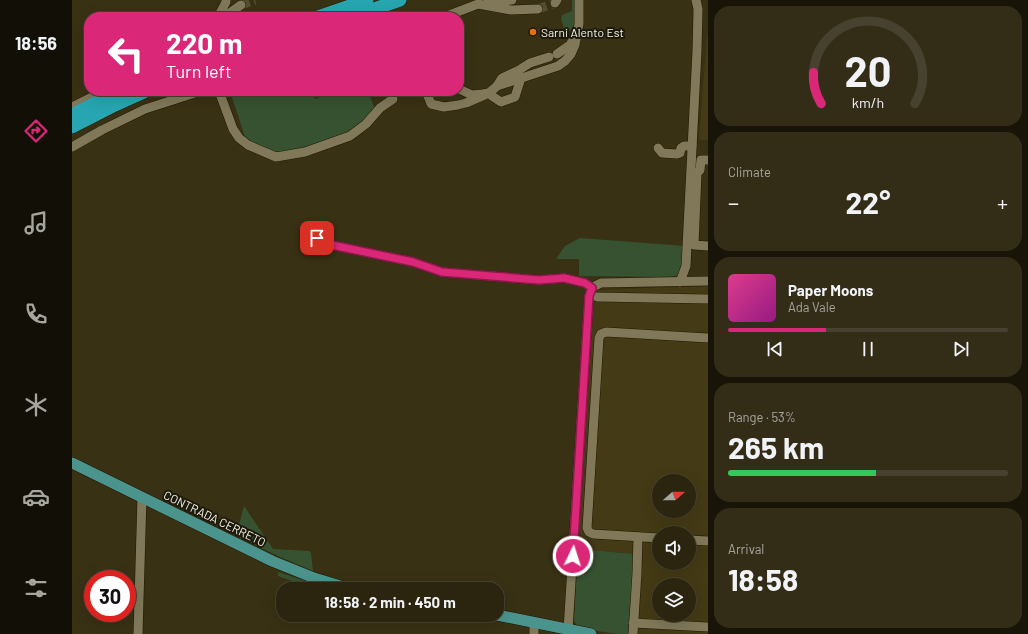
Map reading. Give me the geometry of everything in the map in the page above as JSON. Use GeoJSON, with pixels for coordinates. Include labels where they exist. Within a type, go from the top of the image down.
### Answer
{"type":"FeatureCollection","features":[{"type":"Feature","properties":{"kind":"highway"},"geometry":{"type":"LineString","coordinates":[[332,12],[367,0]]}},
{"type":"Feature","properties":{"kind":"highway"},"geometry":{"type":"LineString","coordinates":[[365,12],[400,0]]}},
{"type":"Feature","properties":{"kind":"highway"},"geometry":{"type":"LineString","coordinates":[[72,115],[109,96]]}},
{"type":"Feature","properties":{"kind":"highway"},"geometry":{"type":"LineString","coordinates":[[72,127],[135,96]]}},
{"type":"Feature","properties":{"kind":"main road","name":"CONTRADA CERRETO"},"geometry":{"type":"LineString","coordinates":[[72,463],[272,561],[327,582]]}},
{"type":"Feature","properties":{"kind":"main road"},"geometry":{"type":"LineString","coordinates":[[504,618],[534,629],[568,630],[591,634]]}},
{"type":"Feature","properties":{"kind":"street"},"geometry":{"type":"LineString","coordinates":[[457,12],[487,0]]}},
{"type":"Feature","properties":{"kind":"street"},"geometry":{"type":"LineString","coordinates":[[478,4],[512,0]]}},
{"type":"Feature","properties":{"kind":"street"},"geometry":{"type":"LineString","coordinates":[[497,86],[558,66],[565,61],[571,54],[575,45],[579,24],[579,0]]}},
{"type":"Feature","properties":{"kind":"street"},"geometry":{"type":"LineString","coordinates":[[680,282],[686,266],[697,44],[698,8],[696,0]]}},
{"type":"Feature","properties":{"kind":"street"},"geometry":{"type":"LineString","coordinates":[[220,12],[226,1]]}},
{"type":"Feature","properties":{"kind":"street"},"geometry":{"type":"LineString","coordinates":[[478,4],[511,10],[538,9]]}},
{"type":"Feature","properties":{"kind":"street"},"geometry":{"type":"LineString","coordinates":[[231,12],[241,5]]}},
{"type":"Feature","properties":{"kind":"street"},"geometry":{"type":"LineString","coordinates":[[428,96],[431,104],[444,107],[466,103],[489,93],[497,86],[502,78],[530,63],[553,55],[570,45],[577,34]]}},
{"type":"Feature","properties":{"kind":"street"},"geometry":{"type":"LineString","coordinates":[[464,92],[472,95],[489,93],[501,102],[515,97],[521,78]]}},
{"type":"Feature","properties":{"kind":"street"},"geometry":{"type":"LineString","coordinates":[[72,107],[94,96]]}},
{"type":"Feature","properties":{"kind":"street"},"geometry":{"type":"LineString","coordinates":[[72,147],[102,130],[145,109],[185,96]]}},
{"type":"Feature","properties":{"kind":"street"},"geometry":{"type":"LineString","coordinates":[[221,96],[239,138],[248,145],[276,157],[305,152],[350,136],[366,124],[380,108],[393,99]]}},
{"type":"Feature","properties":{"kind":"street"},"geometry":{"type":"LineString","coordinates":[[658,148],[662,153],[677,154],[680,153],[681,148],[684,146],[692,146]]}},
{"type":"Feature","properties":{"kind":"street"},"geometry":{"type":"LineString","coordinates":[[708,160],[701,160],[700,170],[697,173],[694,245],[708,246]]}},
{"type":"Feature","properties":{"kind":"street"},"geometry":{"type":"LineString","coordinates":[[317,238],[322,243],[413,262],[442,272],[539,280],[564,278],[585,283],[592,288]]}},
{"type":"Feature","properties":{"kind":"street"},"geometry":{"type":"LineString","coordinates":[[568,630],[589,296],[592,288],[601,284],[708,281]]}},
{"type":"Feature","properties":{"kind":"street"},"geometry":{"type":"LineString","coordinates":[[666,282],[666,298]]}},
{"type":"Feature","properties":{"kind":"street"},"geometry":{"type":"LineString","coordinates":[[597,297],[708,300]]}},
{"type":"Feature","properties":{"kind":"street"},"geometry":{"type":"LineString","coordinates":[[652,538],[593,534],[589,532],[587,528],[599,338],[601,334],[606,332],[708,338]]}},
{"type":"Feature","properties":{"kind":"street"},"geometry":{"type":"LineString","coordinates":[[138,634],[142,497]]}},
{"type":"Feature","properties":{"kind":"street"},"geometry":{"type":"LineString","coordinates":[[633,634],[638,537]]}},
{"type":"Feature","properties":{"kind":"street"},"geometry":{"type":"LineString","coordinates":[[696,540],[708,541]]}},
{"type":"Feature","properties":{"kind":"street"},"geometry":{"type":"LineString","coordinates":[[633,623],[708,627]]}},
{"type":"Feature","properties":{"kind":"shaded area"},"geometry":{"type":"Polygon","coordinates":[[[707,35],[708,140],[699,140],[707,35]]]}},
{"type":"Feature","properties":{"kind":"shaded area"},"geometry":{"type":"Polygon","coordinates":[[[708,286],[708,634],[628,634],[635,554],[578,549],[594,293],[598,290],[708,286]]]}},
{"type":"Feature","properties":{"kind":"green space"},"geometry":{"type":"Polygon","coordinates":[[[571,0],[574,0],[574,25],[573,29],[566,34],[561,19],[562,15],[572,11],[571,0]]]}},
{"type":"Feature","properties":{"kind":"green space"},"geometry":{"type":"Polygon","coordinates":[[[232,96],[314,96],[315,99],[323,96],[370,96],[374,107],[374,111],[356,131],[307,149],[278,154],[246,140],[232,96]]]}},
{"type":"Feature","properties":{"kind":"green space"},"geometry":{"type":"Polygon","coordinates":[[[580,238],[685,246],[684,263],[678,275],[671,277],[579,276],[579,259],[556,259],[565,246],[580,238]]]}},
{"type":"Feature","properties":{"kind":"green space"},"geometry":{"type":"Polygon","coordinates":[[[244,506],[273,549],[309,551],[311,553],[313,571],[236,536],[244,506]]]}},
{"type":"Feature","properties":{"kind":"green space"},"geometry":{"type":"Polygon","coordinates":[[[578,549],[635,554],[628,634],[617,634],[579,628],[574,621],[578,549]]]}},
{"type":"Feature","properties":{"kind":"green space"},"geometry":{"type":"Polygon","coordinates":[[[278,572],[309,582],[295,582],[278,576],[278,572]]]}},
{"type":"Feature","properties":{"kind":"tunnel"},"geometry":{"type":"LineString","coordinates":[[241,5],[255,0]]}},
{"type":"Feature","properties":{"kind":"tunnel"},"geometry":{"type":"LineString","coordinates":[[538,9],[555,3]]}},
{"type":"Feature","properties":{"kind":"place","name":"Sarni Alento Est"},"geometry":{"type":"Point","coordinates":[533,32]}},
{"type":"Feature","properties":{"kind":"route"},"geometry":{"type":"LineString","coordinates":[[317,238],[322,243],[413,262],[435,271],[539,280],[564,278],[585,283],[592,288],[589,296],[573,556]]}}]}
